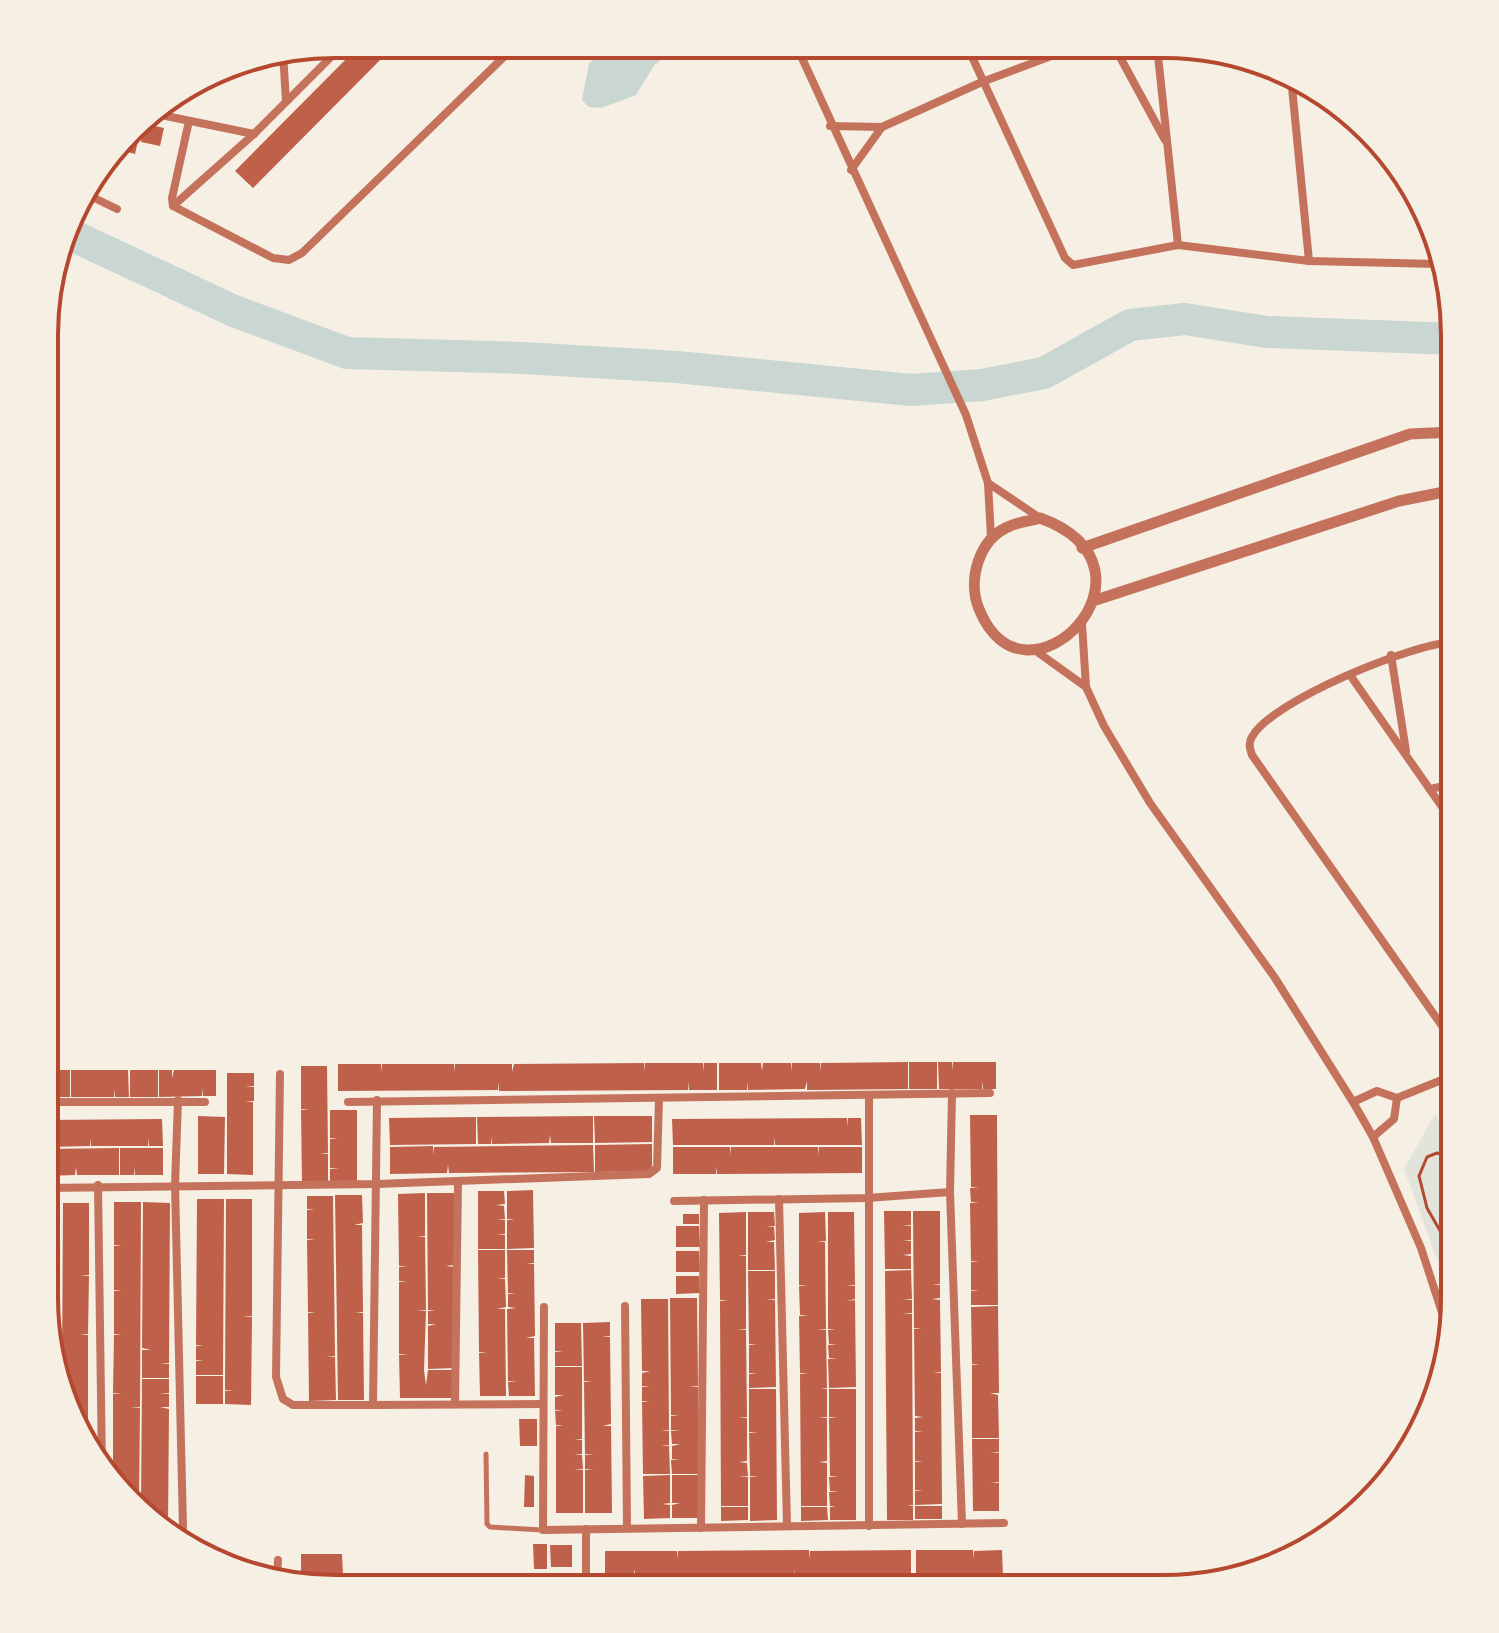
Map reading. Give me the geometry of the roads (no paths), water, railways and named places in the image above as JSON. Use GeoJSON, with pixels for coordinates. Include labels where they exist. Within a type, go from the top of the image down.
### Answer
{"type":"FeatureCollection","features":[{"type":"Feature","properties":{"kind":"street"},"geometry":{"type":"LineString","coordinates":[[173,206],[254,134],[329,58]]}},
{"type":"Feature","properties":{"kind":"street"},"geometry":{"type":"LineString","coordinates":[[173,206],[273,258],[289,260],[302,253],[503,58]]}},
{"type":"Feature","properties":{"kind":"street"},"geometry":{"type":"LineString","coordinates":[[801,58],[830,126],[966,415],[988,483],[991,538]]}},
{"type":"Feature","properties":{"kind":"street"},"geometry":{"type":"LineString","coordinates":[[972,58],[1065,258],[1073,265],[1178,245],[1309,261],[1431,262]]}},
{"type":"Feature","properties":{"kind":"street"},"geometry":{"type":"LineString","coordinates":[[830,126],[882,127],[982,82],[1046,58]]}},
{"type":"Feature","properties":{"kind":"street"},"geometry":{"type":"LineString","coordinates":[[1120,58],[1167,145]]}},
{"type":"Feature","properties":{"kind":"street"},"geometry":{"type":"LineString","coordinates":[[1158,58],[1178,245]]}},
{"type":"Feature","properties":{"kind":"street"},"geometry":{"type":"LineString","coordinates":[[284,63],[286,101]]}},
{"type":"Feature","properties":{"kind":"street"},"geometry":{"type":"LineString","coordinates":[[1292,90],[1309,261]]}},
{"type":"Feature","properties":{"kind":"street"},"geometry":{"type":"LineString","coordinates":[[166,116],[254,134]]}},
{"type":"Feature","properties":{"kind":"street"},"geometry":{"type":"LineString","coordinates":[[173,206],[172,198],[189,121]]}},
{"type":"Feature","properties":{"kind":"street"},"geometry":{"type":"LineString","coordinates":[[851,170],[882,127]]}},
{"type":"Feature","properties":{"kind":"street"},"geometry":{"type":"LineString","coordinates":[[94,198],[117,209]]}},
{"type":"Feature","properties":{"kind":"street"},"geometry":{"type":"LineString","coordinates":[[1082,548],[1410,434],[1440,433]]}},
{"type":"Feature","properties":{"kind":"street"},"geometry":{"type":"LineString","coordinates":[[988,483],[1040,518],[1062,527],[1082,548],[1093,568],[1096,600],[1082,624],[1060,641],[1036,651]]}},
{"type":"Feature","properties":{"kind":"street"},"geometry":{"type":"LineString","coordinates":[[1096,600],[1399,501],[1440,493]]}},
{"type":"Feature","properties":{"kind":"street"},"geometry":{"type":"LineString","coordinates":[[1040,518],[1009,526],[991,538],[980,556],[974,586],[978,608],[989,627],[1006,642],[1036,651],[1086,687]]}},
{"type":"Feature","properties":{"kind":"street"},"geometry":{"type":"LineString","coordinates":[[1082,624],[1086,687],[1104,726],[1150,803],[1275,978],[1353,1102],[1373,1137],[1421,1248],[1440,1306]]}},
{"type":"Feature","properties":{"kind":"street"},"geometry":{"type":"LineString","coordinates":[[1440,645],[1391,655],[1280,712],[1252,735],[1252,755],[1440,1023]]}},
{"type":"Feature","properties":{"kind":"street"},"geometry":{"type":"LineString","coordinates":[[1391,655],[1407,756]]}},
{"type":"Feature","properties":{"kind":"street"},"geometry":{"type":"LineString","coordinates":[[1350,675],[1440,804]]}},
{"type":"Feature","properties":{"kind":"street"},"geometry":{"type":"LineString","coordinates":[[1430,789],[1440,787]]}},
{"type":"Feature","properties":{"kind":"street"},"geometry":{"type":"LineString","coordinates":[[280,1074],[276,1377],[279,1392],[293,1405],[543,1404]]}},
{"type":"Feature","properties":{"kind":"street"},"geometry":{"type":"LineString","coordinates":[[1353,1102],[1377,1091],[1397,1098],[1440,1081]]}},
{"type":"Feature","properties":{"kind":"street"},"geometry":{"type":"LineString","coordinates":[[952,1093],[950,1192],[962,1524]]}},
{"type":"Feature","properties":{"kind":"street"},"geometry":{"type":"LineString","coordinates":[[348,1102],[990,1093]]}},
{"type":"Feature","properties":{"kind":"street"},"geometry":{"type":"LineString","coordinates":[[869,1095],[869,1526]]}},
{"type":"Feature","properties":{"kind":"street"},"geometry":{"type":"LineString","coordinates":[[1373,1137],[1394,1119],[1397,1098]]}},
{"type":"Feature","properties":{"kind":"street"},"geometry":{"type":"LineString","coordinates":[[59,1187],[377,1184],[649,1174],[657,1168],[659,1099]]}},
{"type":"Feature","properties":{"kind":"street"},"geometry":{"type":"LineString","coordinates":[[178,1100],[175,1185],[182,1529]]}},
{"type":"Feature","properties":{"kind":"street"},"geometry":{"type":"LineString","coordinates":[[373,1405],[377,1100]]}},
{"type":"Feature","properties":{"kind":"street"},"geometry":{"type":"LineString","coordinates":[[59,1102],[205,1102]]}},
{"type":"Feature","properties":{"kind":"street"},"geometry":{"type":"LineString","coordinates":[[455,1403],[458,1181]]}},
{"type":"Feature","properties":{"kind":"street"},"geometry":{"type":"LineString","coordinates":[[98,1185],[102,1446]]}},
{"type":"Feature","properties":{"kind":"street"},"geometry":{"type":"LineString","coordinates":[[674,1201],[867,1198],[950,1192]]}},
{"type":"Feature","properties":{"kind":"street"},"geometry":{"type":"LineString","coordinates":[[779,1199],[787,1525]]}},
{"type":"Feature","properties":{"kind":"street"},"geometry":{"type":"LineString","coordinates":[[701,1528],[704,1200]]}},
{"type":"Feature","properties":{"kind":"street"},"geometry":{"type":"LineString","coordinates":[[625,1306],[627,1528]]}},
{"type":"Feature","properties":{"kind":"street"},"geometry":{"type":"LineString","coordinates":[[544,1307],[543,1530],[1004,1523]]}},
{"type":"Feature","properties":{"kind":"street"},"geometry":{"type":"LineString","coordinates":[[586,1529],[586,1574]]}},
{"type":"Feature","properties":{"kind":"street"},"geometry":{"type":"LineString","coordinates":[[277,1569],[278,1560]]}},
{"type":"Feature","properties":{"kind":"lane"},"geometry":{"type":"LineString","coordinates":[[486,1454],[487,1524],[490,1527],[543,1530]]}},
{"type":"Feature","properties":{"kind":"waterway"},"geometry":{"type":"LineString","coordinates":[[76,237],[234,311],[347,353],[524,358],[677,367],[911,390],[982,385],[1044,373],[1130,325],[1185,319],[1267,332],[1440,338]]}}]}
